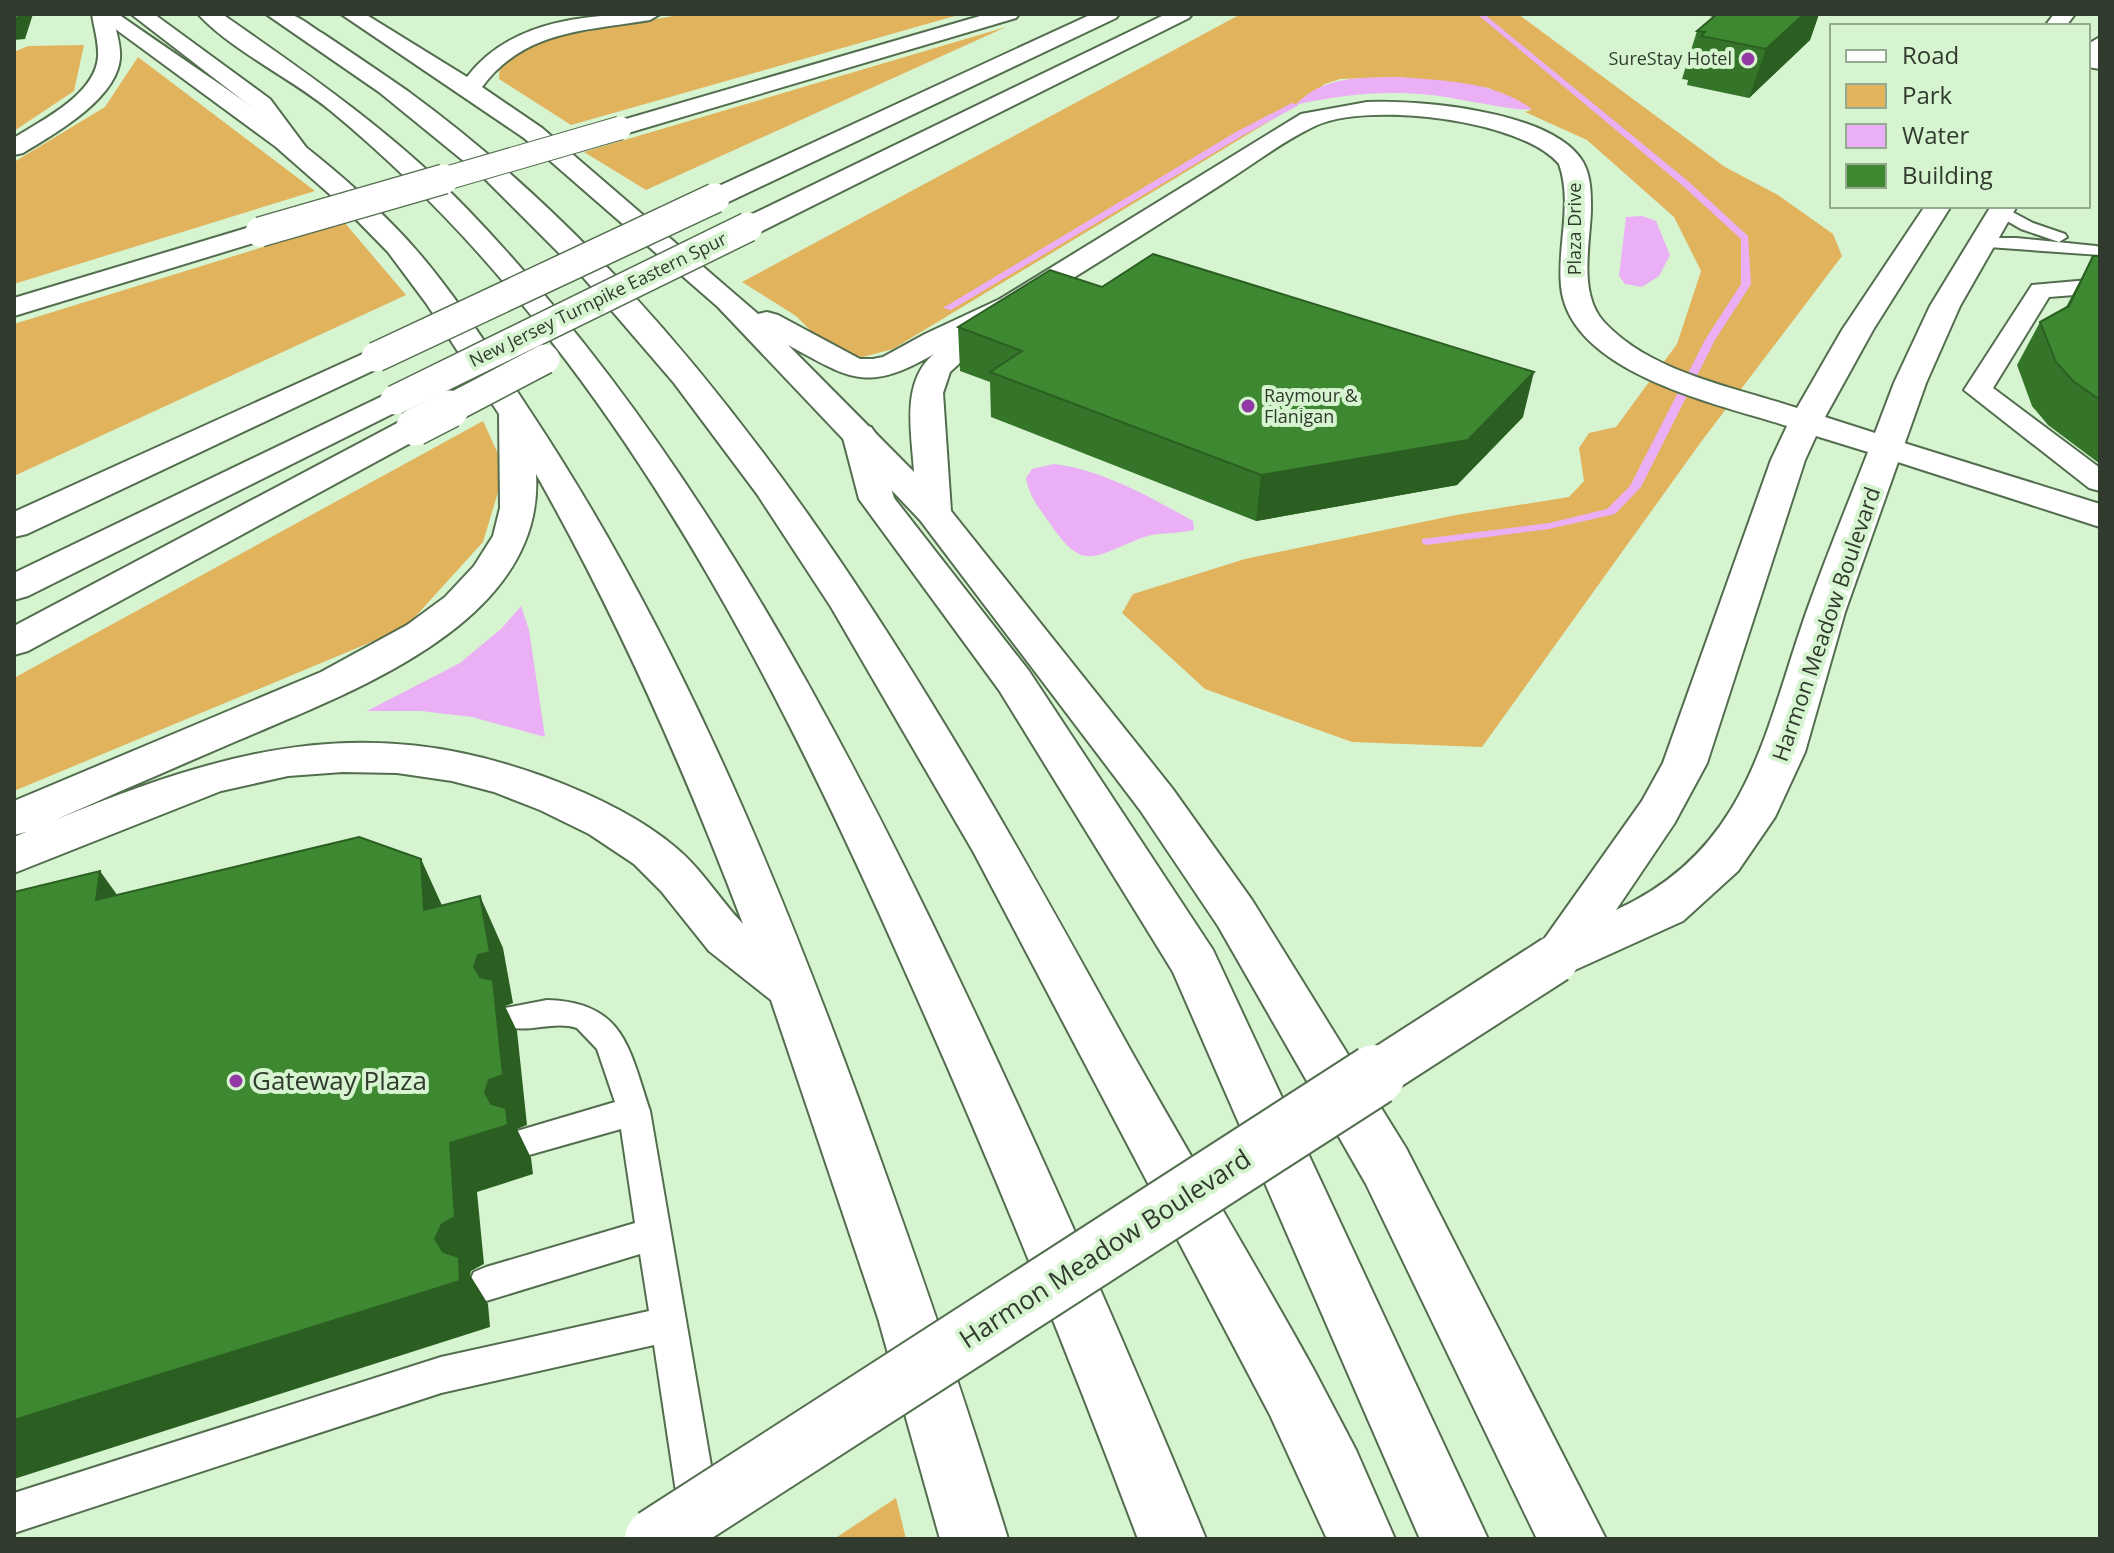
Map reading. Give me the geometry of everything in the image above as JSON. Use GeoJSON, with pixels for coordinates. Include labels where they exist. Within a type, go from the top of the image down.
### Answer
{"type":"FeatureCollection","features":[{"type":"Feature","properties":{"kind":"main road"},"geometry":{"type":"LineString","coordinates":[[14,148],[69,111],[103,75],[109,59],[103,14]]}},
{"type":"Feature","properties":{"kind":"main road"},"geometry":{"type":"LineString","coordinates":[[103,14],[299,154],[385,232],[421,276],[514,410],[584,524],[641,633],[719,799],[794,990],[928,1379],[974,1539]]}},
{"type":"Feature","properties":{"kind":"main road"},"geometry":{"type":"LineString","coordinates":[[141,14],[262,104],[299,154]]}},
{"type":"Feature","properties":{"kind":"main road"},"geometry":{"type":"LineString","coordinates":[[208,14],[314,86],[381,141],[436,193],[537,304],[662,472],[757,629],[872,846],[1017,1163],[1105,1368],[1172,1539]]}},
{"type":"Feature","properties":{"kind":"main road"},"geometry":{"type":"LineString","coordinates":[[276,14],[397,94],[489,169],[545,221],[673,362],[821,563],[914,706],[1014,882],[1315,1436],[1361,1539]]}},
{"type":"Feature","properties":{"kind":"main road"},"geometry":{"type":"LineString","coordinates":[[352,14],[533,133],[728,301],[933,512],[1165,811],[1282,990],[1386,1166],[1572,1539]]}},
{"type":"Feature","properties":{"kind":"main road"},"geometry":{"type":"LineString","coordinates":[[469,89],[492,60],[521,42],[554,32],[650,14]]}},
{"type":"Feature","properties":{"kind":"main road"},"geometry":{"type":"LineString","coordinates":[[14,307],[260,232],[1009,14]]}},
{"type":"Feature","properties":{"kind":"main road","name":"New Jersey Turnpike Eastern Spur"},"geometry":{"type":"LineString","coordinates":[[14,526],[1109,14]]}},
{"type":"Feature","properties":{"kind":"main road","name":"New Jersey Turnpike Eastern Spur"},"geometry":{"type":"LineString","coordinates":[[405,414],[623,318],[748,227],[1182,14]]}},
{"type":"Feature","properties":{"kind":"main road","name":"Plaza Drive"},"geometry":{"type":"LineString","coordinates":[[1010,305],[1301,123],[1362,110],[1452,112],[1503,125],[1555,147],[1574,167],[1577,192],[1575,288],[1582,315],[1606,339],[1640,363],[1672,378],[2100,516]]}},
{"type":"Feature","properties":{"kind":"main road","name":"Harmon Meadow Boulevard"},"geometry":{"type":"LineString","coordinates":[[1555,959],[1658,812],[1685,763],[1788,460],[1805,422],[1827,381],[1937,208]]}},
{"type":"Feature","properties":{"kind":"main road","name":"Harmon Meadow Boulevard"},"geometry":{"type":"LineString","coordinates":[[655,1539],[1555,959],[1666,908],[1722,859],[1759,806],[1783,752],[1826,612],[1910,383],[1945,306],[2002,208]]}},
{"type":"Feature","properties":{"kind":"main road"},"geometry":{"type":"LineString","coordinates":[[728,301],[855,369],[891,366],[936,340],[1010,305]]}},
{"type":"Feature","properties":{"kind":"main road"},"geometry":{"type":"LineString","coordinates":[[933,512],[927,393],[930,379],[947,357],[1010,305]]}},
{"type":"Feature","properties":{"kind":"main road"},"geometry":{"type":"LineString","coordinates":[[14,819],[331,682],[395,649],[467,597],[494,565],[510,537],[519,512],[514,410]]}},
{"type":"Feature","properties":{"kind":"main road"},"geometry":{"type":"LineString","coordinates":[[14,588],[405,414]]}},
{"type":"Feature","properties":{"kind":"main road"},"geometry":{"type":"LineString","coordinates":[[14,642],[405,414]]}},
{"type":"Feature","properties":{"kind":"main road"},"geometry":{"type":"LineString","coordinates":[[859,434],[877,499],[1022,694],[1195,964],[1454,1539]]}},
{"type":"Feature","properties":{"kind":"main road"},"geometry":{"type":"LineString","coordinates":[[14,856],[167,792],[238,771],[319,758],[381,758],[444,764],[555,795],[653,853],[691,893],[720,931],[794,990]]}},
{"type":"Feature","properties":{"kind":"street"},"geometry":{"type":"LineString","coordinates":[[2100,286],[2041,290],[1978,390],[2100,482]]}},
{"type":"Feature","properties":{"kind":"lane"},"geometry":{"type":"LineString","coordinates":[[2002,208],[2027,226],[2098,251]]}},
{"type":"Feature","properties":{"kind":"lane"},"geometry":{"type":"LineString","coordinates":[[1980,243],[2016,243],[2098,251]]}},
{"type":"Feature","properties":{"kind":"lane"},"geometry":{"type":"LineString","coordinates":[[516,1017],[542,1012],[580,1013],[605,1031],[634,1111],[704,1539]]}},
{"type":"Feature","properties":{"kind":"lane"},"geometry":{"type":"LineString","coordinates":[[529,1141],[634,1111]]}},
{"type":"Feature","properties":{"kind":"lane"},"geometry":{"type":"LineString","coordinates":[[486,1284],[655,1233]]}},
{"type":"Feature","properties":{"kind":"lane"},"geometry":{"type":"LineString","coordinates":[[14,1513],[441,1375],[669,1324]]}},
{"type":"Feature","properties":{"kind":"green space"},"geometry":{"type":"Polygon","coordinates":[[[684,14],[962,14],[571,125],[499,79],[500,62],[545,39],[684,14]]]}},
{"type":"Feature","properties":{"kind":"green space"},"geometry":{"type":"Polygon","coordinates":[[[1241,14],[1518,14],[1725,167],[1778,195],[1833,234],[1842,256],[1701,442],[1482,747],[1352,742],[1205,689],[1122,613],[1133,594],[1245,559],[1456,515],[1569,497],[1584,481],[1579,448],[1589,433],[1616,427],[1677,344],[1701,271],[1674,217],[1587,140],[1525,112],[1531,110],[1489,88],[1399,77],[1340,79],[1325,84],[1293,107],[893,349],[859,358],[821,341],[796,316],[742,282],[1241,14]]]}},
{"type":"Feature","properties":{"kind":"green space"},"geometry":{"type":"Polygon","coordinates":[[[1006,27],[646,190],[584,152],[1006,27]]]}},
{"type":"Feature","properties":{"kind":"green space"},"geometry":{"type":"Polygon","coordinates":[[[84,45],[74,91],[14,131],[14,52],[28,46],[84,45]]]}},
{"type":"Feature","properties":{"kind":"green space"},"geometry":{"type":"Polygon","coordinates":[[[138,57],[315,191],[14,284],[14,162],[105,107],[138,57]]]}},
{"type":"Feature","properties":{"kind":"green space"},"geometry":{"type":"Polygon","coordinates":[[[344,222],[406,295],[14,476],[14,324],[344,222]]]}},
{"type":"Feature","properties":{"kind":"green space"},"geometry":{"type":"Polygon","coordinates":[[[483,421],[505,469],[483,542],[405,628],[14,791],[14,678],[483,421]]]}},
{"type":"Feature","properties":{"kind":"green space"},"geometry":{"type":"Polygon","coordinates":[[[896,1498],[906,1539],[834,1539],[896,1498]]]}},
{"type":"Feature","properties":{"kind":"water"},"geometry":{"type":"Polygon","coordinates":[[[1399,77],[1485,88],[1532,109],[1396,93],[1345,96],[1295,105],[1306,95],[1331,83],[1357,78],[1399,77]]]}},
{"type":"Feature","properties":{"kind":"water"},"geometry":{"type":"Polygon","coordinates":[[[1642,216],[1656,221],[1670,255],[1659,276],[1642,287],[1625,284],[1619,276],[1626,217],[1642,216]]]}},
{"type":"Feature","properties":{"kind":"water"},"geometry":{"type":"Polygon","coordinates":[[[1054,464],[1090,472],[1126,486],[1193,521],[1194,530],[1150,535],[1102,554],[1082,555],[1061,539],[1035,502],[1027,484],[1026,478],[1032,469],[1054,464]]]}},
{"type":"Feature","properties":{"kind":"water"},"geometry":{"type":"Polygon","coordinates":[[[521,606],[529,630],[545,737],[472,717],[421,711],[367,711],[460,663],[501,629],[521,606]]]}},
{"type":"Feature","properties":{"kind":"building"},"geometry":{"type":"Polygon","coordinates":[[[1717,14],[1804,14],[1766,49],[1701,36],[1705,32],[1697,31],[1717,14]]]}},
{"type":"Feature","properties":{"kind":"building","name":"Raymour & Flanigan"},"geometry":{"type":"Polygon","coordinates":[[[1153,254],[1534,372],[1468,440],[1261,475],[990,372],[1022,351],[958,327],[1050,270],[1102,287],[1153,254]]]}},
{"type":"Feature","properties":{"kind":"building"},"geometry":{"type":"Polygon","coordinates":[[[2093,256],[2100,256],[2100,400],[2073,381],[2056,362],[2040,322],[2069,306],[2093,256]]]}},
{"type":"Feature","properties":{"kind":"building"},"geometry":{"type":"Polygon","coordinates":[[[359,837],[421,859],[424,910],[480,896],[490,952],[478,955],[474,967],[480,977],[493,980],[503,1075],[489,1080],[485,1092],[491,1104],[506,1108],[508,1125],[450,1143],[455,1217],[442,1224],[435,1239],[443,1252],[459,1257],[460,1281],[14,1420],[14,892],[100,871],[96,900],[359,837]]]}},
{"type":"Feature","properties":{"kind":"waterway"},"geometry":{"type":"LineString","coordinates":[[1426,541],[1549,526],[1611,512],[1635,487],[1710,340],[1746,284],[1745,238],[1686,184],[1480,14]]}},
{"type":"Feature","properties":{"kind":"waterway"},"geometry":{"type":"LineString","coordinates":[[948,308],[1239,134],[1295,105]]}},
{"type":"Feature","properties":{"kind":"place","name":"SureStay Hotel"},"geometry":{"type":"Point","coordinates":[1748,59]}},
{"type":"Feature","properties":{"kind":"place","name":"Raymour & Flanigan"},"geometry":{"type":"Point","coordinates":[1248,406]}},
{"type":"Feature","properties":{"kind":"place","name":"Gateway Plaza"},"geometry":{"type":"Point","coordinates":[236,1081]}}]}
